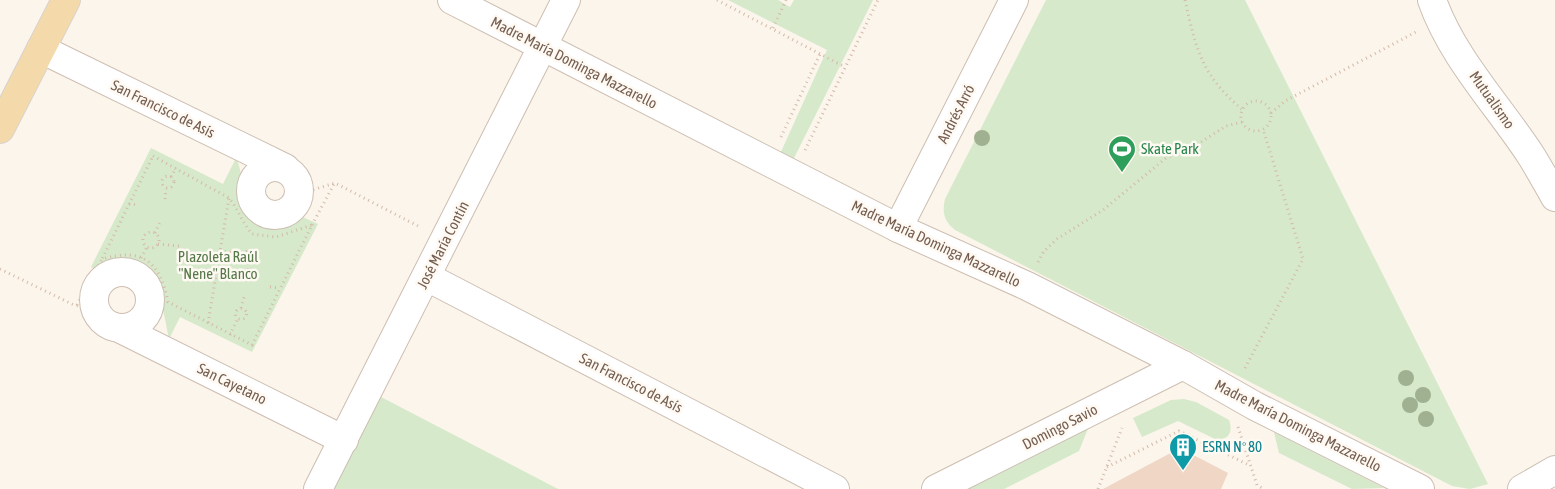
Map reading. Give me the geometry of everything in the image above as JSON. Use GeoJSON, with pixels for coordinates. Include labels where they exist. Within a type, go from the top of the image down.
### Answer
{"type":"FeatureCollection","features":[{"type":"Feature","properties":{"kind":"main road"},"geometry":{"type":"LineString","coordinates":[[0,129],[66,0]]}},
{"type":"Feature","properties":{"kind":"street","name":"Madre María Dominga Mazzarello"},"geometry":{"type":"LineString","coordinates":[[452,0],[898,228],[1027,286],[1420,489]]}},
{"type":"Feature","properties":{"kind":"street","name":"José María Contín"},"geometry":{"type":"LineString","coordinates":[[318,489],[544,47],[566,0]]}},
{"type":"Feature","properties":{"kind":"street","name":"Andrés Arró"},"geometry":{"type":"LineString","coordinates":[[898,228],[1014,0]]}},
{"type":"Feature","properties":{"kind":"street","name":"Mutualismo"},"geometry":{"type":"LineString","coordinates":[[1436,10],[1483,90],[1531,155],[1555,197]]}},
{"type":"Feature","properties":{"kind":"street","name":"San Francisco de Asís"},"geometry":{"type":"LineString","coordinates":[[41,49],[285,168]]}},
{"type":"Feature","properties":{"kind":"street"},"geometry":{"type":"LineString","coordinates":[[270,167],[285,168],[296,179],[299,194],[292,208],[277,215],[261,211],[255,206],[250,190],[256,175],[270,167]]}},
{"type":"Feature","properties":{"kind":"street"},"geometry":{"type":"LineString","coordinates":[[85,303],[108,276],[126,272],[143,281],[148,290],[150,308],[138,324],[121,329]]}},
{"type":"Feature","properties":{"kind":"street","name":"San Francisco de Asís"},"geometry":{"type":"LineString","coordinates":[[427,277],[835,489]]}},
{"type":"Feature","properties":{"kind":"street","name":"San Cayetano"},"geometry":{"type":"LineString","coordinates":[[85,303],[105,323],[121,329],[344,440]]}},
{"type":"Feature","properties":{"kind":"street","name":"Domingo Savio"},"geometry":{"type":"LineString","coordinates":[[936,489],[1183,365]]}},
{"type":"Feature","properties":{"kind":"street"},"geometry":{"type":"LineString","coordinates":[[1522,489],[1555,470]]}},
{"type":"Feature","properties":{"kind":"path"},"geometry":{"type":"LineString","coordinates":[[717,0],[845,67]]}},
{"type":"Feature","properties":{"kind":"path"},"geometry":{"type":"LineString","coordinates":[[773,28],[786,0]]}},
{"type":"Feature","properties":{"kind":"path"},"geometry":{"type":"LineString","coordinates":[[781,168],[845,67],[878,0]]}},
{"type":"Feature","properties":{"kind":"path"},"geometry":{"type":"LineString","coordinates":[[1185,0],[1196,47],[1202,63],[1224,95],[1243,110]]}},
{"type":"Feature","properties":{"kind":"path"},"geometry":{"type":"LineString","coordinates":[[1271,113],[1285,101],[1436,10]]}},
{"type":"Feature","properties":{"kind":"path"},"geometry":{"type":"LineString","coordinates":[[781,168],[820,54]]}},
{"type":"Feature","properties":{"kind":"path"},"geometry":{"type":"LineString","coordinates":[[1258,101],[1267,105],[1271,113],[1270,123],[1263,129],[1254,131],[1242,122],[1243,110],[1248,104],[1258,101]]}},
{"type":"Feature","properties":{"kind":"path"},"geometry":{"type":"LineString","coordinates":[[1027,286],[1044,250],[1056,239],[1103,210],[1166,158],[1198,144],[1226,126],[1242,122]]}},
{"type":"Feature","properties":{"kind":"path"},"geometry":{"type":"LineString","coordinates":[[1263,129],[1303,259],[1229,392],[1249,466],[1257,485],[1264,489]]}},
{"type":"Feature","properties":{"kind":"path"},"geometry":{"type":"LineString","coordinates":[[0,269],[85,303],[102,259],[154,156],[229,198],[237,207],[242,222],[252,234],[276,237],[312,225]]}},
{"type":"Feature","properties":{"kind":"path"},"geometry":{"type":"LineString","coordinates":[[171,177],[176,168]]}},
{"type":"Feature","properties":{"kind":"path"},"geometry":{"type":"LineString","coordinates":[[165,199],[166,189],[162,185],[162,180],[166,176],[171,177]]}},
{"type":"Feature","properties":{"kind":"path"},"geometry":{"type":"LineString","coordinates":[[166,189],[173,186],[174,182],[171,177]]}},
{"type":"Feature","properties":{"kind":"path"},"geometry":{"type":"LineString","coordinates":[[299,194],[335,183],[445,240]]}},
{"type":"Feature","properties":{"kind":"path"},"geometry":{"type":"LineString","coordinates":[[102,259],[117,255],[141,258],[158,271],[168,302],[252,346],[335,183]]}},
{"type":"Feature","properties":{"kind":"path"},"geometry":{"type":"LineString","coordinates":[[208,323],[229,198]]}},
{"type":"Feature","properties":{"kind":"path"},"geometry":{"type":"LineString","coordinates":[[129,204],[139,205]]}},
{"type":"Feature","properties":{"kind":"path"},"geometry":{"type":"LineString","coordinates":[[155,233],[161,220]]}},
{"type":"Feature","properties":{"kind":"path"},"geometry":{"type":"LineString","coordinates":[[155,233],[159,239],[158,244]]}},
{"type":"Feature","properties":{"kind":"path"},"geometry":{"type":"LineString","coordinates":[[147,247],[144,240],[145,235],[155,233]]}},
{"type":"Feature","properties":{"kind":"path"},"geometry":{"type":"LineString","coordinates":[[147,247],[152,248],[158,244],[179,246]]}},
{"type":"Feature","properties":{"kind":"path"},"geometry":{"type":"LineString","coordinates":[[141,258],[147,247]]}},
{"type":"Feature","properties":{"kind":"path"},"geometry":{"type":"LineString","coordinates":[[220,251],[246,254],[251,250],[256,252],[256,258],[249,260]]}},
{"type":"Feature","properties":{"kind":"path"},"geometry":{"type":"LineString","coordinates":[[246,254],[249,260],[248,274]]}},
{"type":"Feature","properties":{"kind":"path"},"geometry":{"type":"LineString","coordinates":[[270,287],[280,288]]}},
{"type":"Feature","properties":{"kind":"path"},"geometry":{"type":"LineString","coordinates":[[230,335],[238,318],[236,313],[241,308],[245,294]]}},
{"type":"Feature","properties":{"kind":"path"},"geometry":{"type":"LineString","coordinates":[[238,318],[243,319],[247,315],[246,310],[241,308]]}},
{"type":"Feature","properties":{"kind":"path"},"geometry":{"type":"LineString","coordinates":[[1098,489],[1137,388]]}},
{"type":"Feature","properties":{"kind":"path"},"geometry":{"type":"LineString","coordinates":[[1107,467],[1179,431],[1249,466]]}},
{"type":"Feature","properties":{"kind":"green space"},"geometry":{"type":"Polygon","coordinates":[[[728,0],[778,0],[790,7],[794,0],[873,0],[793,160],[780,154],[827,50],[728,0]]]}},
{"type":"Feature","properties":{"kind":"green space"},"geometry":{"type":"Polygon","coordinates":[[[1046,0],[1245,0],[1488,484],[1470,489],[1452,486],[951,227],[945,216],[945,199],[1046,0]]]}},
{"type":"Feature","properties":{"kind":"green space","name":"Plazoleta Raúl \"Nene\" Blanco"},"geometry":{"type":"Polygon","coordinates":[[[151,148],[223,184],[236,158],[241,174],[244,201],[252,215],[274,221],[296,214],[318,224],[252,352],[180,317],[169,339],[158,294],[152,281],[143,271],[132,265],[118,265],[100,272],[91,267],[151,148]]]}},
{"type":"Feature","properties":{"kind":"green space"},"geometry":{"type":"Polygon","coordinates":[[[381,397],[558,489],[332,489],[381,397]]]}},
{"type":"Feature","properties":{"kind":"green space"},"geometry":{"type":"Polygon","coordinates":[[[1184,399],[1196,402],[1229,420],[1231,428],[1228,436],[1217,440],[1178,421],[1142,437],[1133,418],[1171,400],[1184,399]]]}},
{"type":"Feature","properties":{"kind":"green space"},"geometry":{"type":"Polygon","coordinates":[[[1089,426],[1079,451],[1004,489],[966,489],[1089,426]]]}},
{"type":"Feature","properties":{"kind":"green space"},"geometry":{"type":"Polygon","coordinates":[[[1274,432],[1384,488],[1352,489],[1279,453],[1274,432]]]}},
{"type":"Feature","properties":{"kind":"building","name":"ESRN Nº 80"},"geometry":{"type":"Polygon","coordinates":[[[1180,448],[1228,473],[1221,489],[1103,489],[1180,448]]]}},
{"type":"Feature","properties":{"kind":"place","name":"Skate Park"},"geometry":{"type":"Point","coordinates":[1122,173]}},
{"type":"Feature","properties":{"kind":"place","name":"ESRN Nº 80"},"geometry":{"type":"Point","coordinates":[1183,471]}}]}
